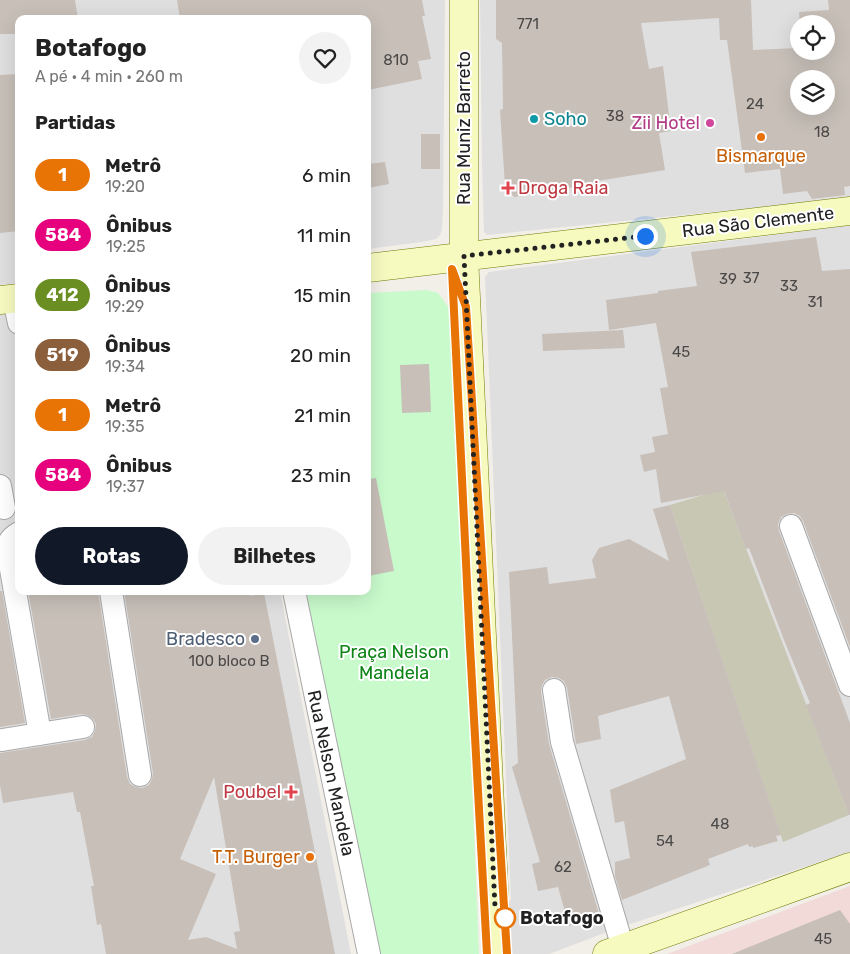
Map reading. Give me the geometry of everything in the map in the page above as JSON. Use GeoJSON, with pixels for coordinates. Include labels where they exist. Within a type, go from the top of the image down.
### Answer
{"type":"FeatureCollection","features":[{"type":"Feature","properties":{"kind":"main road","name":"Rua Muniz Barreto"},"geometry":{"type":"LineString","coordinates":[[464,0],[464,256]]}},
{"type":"Feature","properties":{"kind":"main road","name":"Rua São Clemente"},"geometry":{"type":"LineString","coordinates":[[371,268],[850,211]]}},
{"type":"Feature","properties":{"kind":"main road"},"geometry":{"type":"LineString","coordinates":[[464,256],[497,954]]}},
{"type":"Feature","properties":{"kind":"main road"},"geometry":{"type":"LineString","coordinates":[[615,951],[850,867]]}},
{"type":"Feature","properties":{"kind":"street"},"geometry":{"type":"LineString","coordinates":[[0,486],[4,508]]}},
{"type":"Feature","properties":{"kind":"street"},"geometry":{"type":"LineString","coordinates":[[791,526],[850,686]]}},
{"type":"Feature","properties":{"kind":"street"},"geometry":{"type":"LineString","coordinates":[[15,535],[8,544],[15,592]]}},
{"type":"Feature","properties":{"kind":"street"},"geometry":{"type":"LineString","coordinates":[[16,595],[40,734]]}},
{"type":"Feature","properties":{"kind":"street"},"geometry":{"type":"LineString","coordinates":[[112,595],[140,775]]}},
{"type":"Feature","properties":{"kind":"street","name":"Rua Nelson Mandela"},"geometry":{"type":"LineString","coordinates":[[295,595],[368,954]]}},
{"type":"Feature","properties":{"kind":"street"},"geometry":{"type":"LineString","coordinates":[[554,690],[562,742],[615,951]]}},
{"type":"Feature","properties":{"kind":"street"},"geometry":{"type":"LineString","coordinates":[[2,740],[83,727]]}},
{"type":"Feature","properties":{"kind":"shaded area"},"geometry":{"type":"Polygon","coordinates":[[[0,0],[445,0],[442,229],[436,239],[371,249],[371,15],[15,15],[15,283],[0,285],[0,0]]]}},
{"type":"Feature","properties":{"kind":"shaded area"},"geometry":{"type":"Polygon","coordinates":[[[480,0],[850,0],[850,197],[487,235],[484,232],[480,0]]]}},
{"type":"Feature","properties":{"kind":"shaded area"},"geometry":{"type":"Polygon","coordinates":[[[850,225],[850,852],[618,928],[549,954],[512,954],[510,952],[505,906],[511,899],[485,277],[489,272],[850,225]]]}},
{"type":"Feature","properties":{"kind":"shaded area"},"geometry":{"type":"Polygon","coordinates":[[[15,313],[15,595],[281,595],[351,954],[0,954],[0,314],[15,313]]]}},
{"type":"Feature","properties":{"kind":"shaded area"},"geometry":{"type":"Polygon","coordinates":[[[723,489],[849,815],[783,842],[670,505],[723,489]]]}},
{"type":"Feature","properties":{"kind":"shaded area"},"geometry":{"type":"Polygon","coordinates":[[[850,886],[850,954],[667,954],[850,886]]]}},
{"type":"Feature","properties":{"kind":"green space","name":"Praça Nelson Mandela"},"geometry":{"type":"Polygon","coordinates":[[[427,290],[438,293],[453,313],[479,954],[376,954],[307,595],[371,595],[371,293],[427,290]]]}},
{"type":"Feature","properties":{"kind":"building"},"geometry":{"type":"Polygon","coordinates":[[[0,0],[75,0],[77,15],[15,15],[15,34],[0,34],[0,0]]]}},
{"type":"Feature","properties":{"kind":"building"},"geometry":{"type":"Polygon","coordinates":[[[177,0],[422,0],[425,16],[422,16],[431,59],[418,61],[422,79],[371,89],[371,15],[179,15],[177,0]]]}},
{"type":"Feature","properties":{"kind":"building"},"geometry":{"type":"Polygon","coordinates":[[[496,0],[751,0],[753,50],[790,48],[790,60],[835,60],[835,15],[799,15],[799,12],[829,10],[828,0],[850,0],[850,186],[844,187],[845,195],[812,199],[807,191],[783,194],[780,169],[745,173],[727,40],[720,40],[719,18],[641,23],[649,69],[663,66],[671,131],[659,133],[665,170],[514,197],[505,186],[500,110],[503,109],[502,43],[496,39],[496,0]]]}},
{"type":"Feature","properties":{"kind":"building"},"geometry":{"type":"Polygon","coordinates":[[[15,74],[15,231],[0,233],[0,75],[15,74]]]}},
{"type":"Feature","properties":{"kind":"building"},"geometry":{"type":"Polygon","coordinates":[[[421,134],[440,134],[440,169],[421,169],[421,134]]]}},
{"type":"Feature","properties":{"kind":"building"},"geometry":{"type":"Polygon","coordinates":[[[385,162],[389,184],[371,187],[371,164],[385,162]]]}},
{"type":"Feature","properties":{"kind":"building"},"geometry":{"type":"Polygon","coordinates":[[[816,237],[822,271],[850,269],[850,647],[803,521],[800,516],[794,513],[781,517],[778,524],[850,723],[850,815],[806,705],[810,703],[749,548],[746,549],[724,491],[661,503],[656,469],[644,472],[640,455],[655,452],[652,437],[668,434],[660,388],[668,387],[656,323],[609,330],[606,300],[697,286],[691,252],[816,237]]]}},
{"type":"Feature","properties":{"kind":"building"},"geometry":{"type":"Polygon","coordinates":[[[623,330],[625,348],[543,351],[542,334],[623,330]]]}},
{"type":"Feature","properties":{"kind":"building"},"geometry":{"type":"Polygon","coordinates":[[[429,364],[431,412],[402,413],[400,365],[429,364]]]}},
{"type":"Feature","properties":{"kind":"building"},"geometry":{"type":"Polygon","coordinates":[[[376,478],[394,571],[371,575],[371,479],[376,478]]]}},
{"type":"Feature","properties":{"kind":"building"},"geometry":{"type":"Polygon","coordinates":[[[670,505],[781,835],[776,836],[778,841],[753,848],[753,846],[749,847],[748,844],[708,859],[710,865],[622,900],[615,876],[615,862],[630,858],[624,821],[615,823],[610,790],[686,759],[669,696],[598,716],[601,739],[576,744],[567,688],[564,681],[552,677],[545,680],[541,692],[549,744],[599,914],[569,926],[558,887],[538,891],[532,864],[540,862],[512,767],[518,763],[509,572],[547,567],[549,584],[596,578],[592,560],[599,548],[629,539],[669,561],[653,509],[670,505]]]}},
{"type":"Feature","properties":{"kind":"building"},"geometry":{"type":"Polygon","coordinates":[[[0,591],[2,591],[25,723],[0,727],[0,591]]]}},
{"type":"Feature","properties":{"kind":"building"},"geometry":{"type":"Polygon","coordinates":[[[29,595],[99,595],[127,777],[130,784],[142,788],[149,785],[153,773],[125,595],[264,595],[335,954],[106,954],[101,924],[97,925],[91,886],[94,886],[80,812],[77,812],[73,792],[3,803],[0,785],[0,753],[85,740],[92,737],[96,724],[87,715],[81,714],[51,719],[29,595]],[[214,777],[180,859],[216,874],[188,940],[206,937],[237,949],[234,932],[240,931],[214,777]]]}},
{"type":"Feature","properties":{"kind":"building"},"geometry":{"type":"Polygon","coordinates":[[[840,910],[850,924],[850,954],[732,954],[840,910]]]}},
{"type":"Feature","properties":{"kind":"metro line","name":"1"},"geometry":{"type":"LineString","coordinates":[[487,954],[452,269],[466,307],[507,954]]}},
{"type":"Feature","properties":{"kind":"place","name":"Soho"},"geometry":{"type":"Point","coordinates":[534,119]}},
{"type":"Feature","properties":{"kind":"place","name":"Zii Hotel"},"geometry":{"type":"Point","coordinates":[710,123]}},
{"type":"Feature","properties":{"kind":"place","name":"Bismarque"},"geometry":{"type":"Point","coordinates":[761,137]}},
{"type":"Feature","properties":{"kind":"place","name":"Droga Raia"},"geometry":{"type":"Point","coordinates":[508,188]}},
{"type":"Feature","properties":{"kind":"place","name":"Bradesco"},"geometry":{"type":"Point","coordinates":[255,639]}},
{"type":"Feature","properties":{"kind":"place","name":"Poubel"},"geometry":{"type":"Point","coordinates":[291,792]}},
{"type":"Feature","properties":{"kind":"place","name":"T.T. Burger"},"geometry":{"type":"Point","coordinates":[310,857]}},
{"type":"Feature","properties":{"kind":"place","name":"Botafogo"},"geometry":{"type":"Point","coordinates":[505,918]}},
{"type":"Feature","properties":{"kind":"route"},"geometry":{"type":"LineString","coordinates":[[505,918],[495,907],[464,256],[645,236]]}}]}
